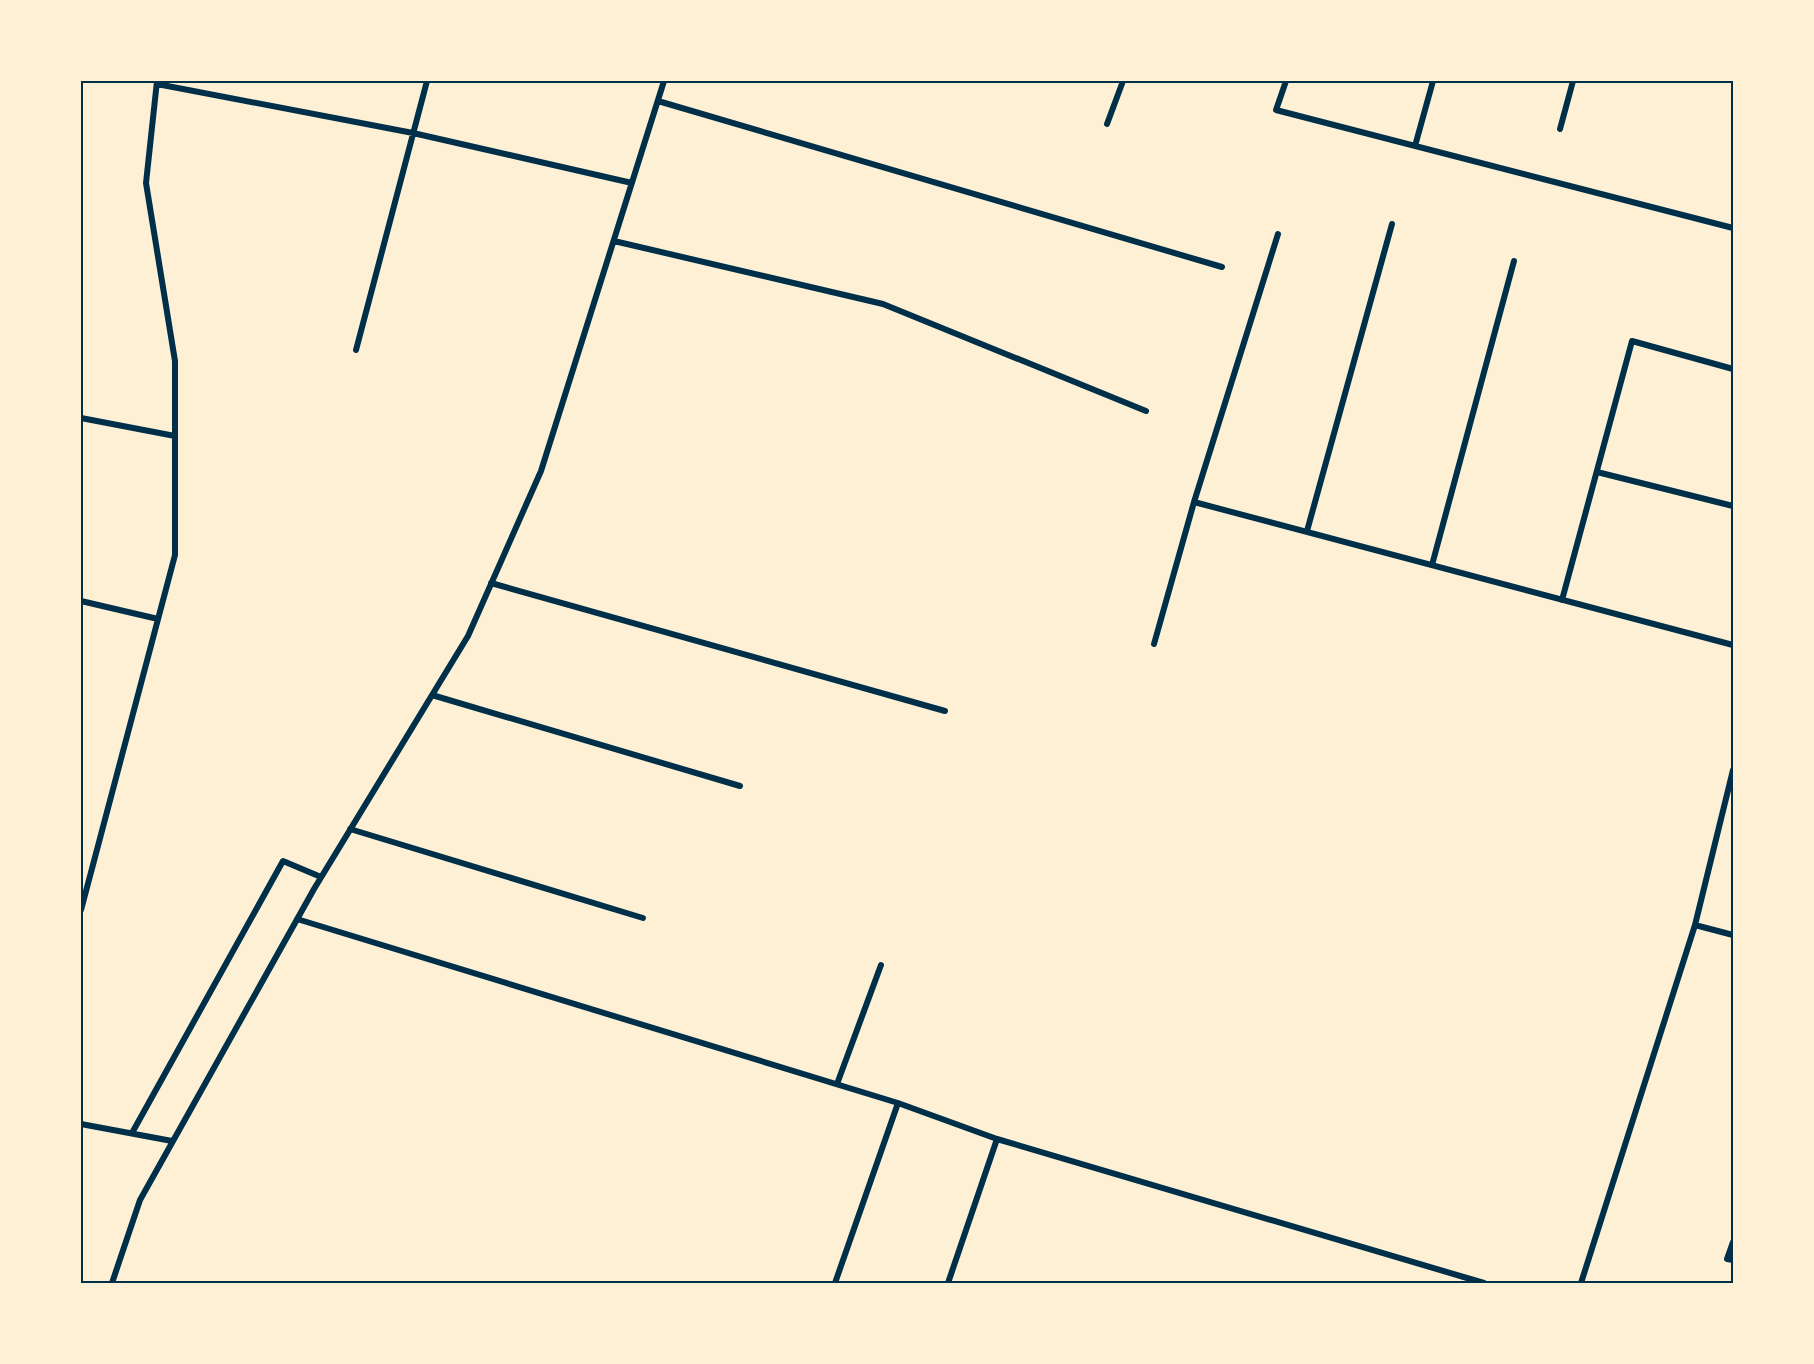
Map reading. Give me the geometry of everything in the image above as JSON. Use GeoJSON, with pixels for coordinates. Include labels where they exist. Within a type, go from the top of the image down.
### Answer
{"type":"FeatureCollection","features":[{"type":"Feature","properties":{"kind":"street"},"geometry":{"type":"LineString","coordinates":[[356,350],[427,81]]}},
{"type":"Feature","properties":{"kind":"street"},"geometry":{"type":"LineString","coordinates":[[112,1283],[140,1200],[172,1141],[321,877],[468,636],[541,471],[664,81]]}},
{"type":"Feature","properties":{"kind":"street"},"geometry":{"type":"LineString","coordinates":[[1107,124],[1122,81]]}},
{"type":"Feature","properties":{"kind":"street"},"geometry":{"type":"LineString","coordinates":[[1286,81],[1276,110],[1733,228]]}},
{"type":"Feature","properties":{"kind":"street"},"geometry":{"type":"LineString","coordinates":[[1415,146],[1432,81]]}},
{"type":"Feature","properties":{"kind":"street"},"geometry":{"type":"LineString","coordinates":[[1560,129],[1573,81]]}},
{"type":"Feature","properties":{"kind":"street"},"geometry":{"type":"LineString","coordinates":[[81,910],[175,555],[175,361],[146,183],[157,83],[413,133],[632,183]]}},
{"type":"Feature","properties":{"kind":"street"},"geometry":{"type":"LineString","coordinates":[[658,101],[1222,267]]}},
{"type":"Feature","properties":{"kind":"street"},"geometry":{"type":"LineString","coordinates":[[1306,531],[1392,224]]}},
{"type":"Feature","properties":{"kind":"street"},"geometry":{"type":"LineString","coordinates":[[1154,644],[1194,501],[1278,234]]}},
{"type":"Feature","properties":{"kind":"street"},"geometry":{"type":"LineString","coordinates":[[614,241],[884,304],[1146,411]]}},
{"type":"Feature","properties":{"kind":"street"},"geometry":{"type":"LineString","coordinates":[[1432,565],[1514,261]]}},
{"type":"Feature","properties":{"kind":"street"},"geometry":{"type":"LineString","coordinates":[[1562,600],[1632,341],[1733,369]]}},
{"type":"Feature","properties":{"kind":"street"},"geometry":{"type":"LineString","coordinates":[[81,418],[175,436]]}},
{"type":"Feature","properties":{"kind":"street"},"geometry":{"type":"LineString","coordinates":[[1597,472],[1733,506]]}},
{"type":"Feature","properties":{"kind":"street"},"geometry":{"type":"LineString","coordinates":[[1194,501],[1733,645]]}},
{"type":"Feature","properties":{"kind":"street"},"geometry":{"type":"LineString","coordinates":[[491,583],[945,711]]}},
{"type":"Feature","properties":{"kind":"street"},"geometry":{"type":"LineString","coordinates":[[81,602],[158,619]]}},
{"type":"Feature","properties":{"kind":"street"},"geometry":{"type":"LineString","coordinates":[[432,695],[740,786]]}},
{"type":"Feature","properties":{"kind":"street"},"geometry":{"type":"LineString","coordinates":[[1581,1283],[1695,925],[1733,770]]}},
{"type":"Feature","properties":{"kind":"street"},"geometry":{"type":"LineString","coordinates":[[350,829],[643,918]]}},
{"type":"Feature","properties":{"kind":"street"},"geometry":{"type":"LineString","coordinates":[[132,1133],[284,861],[321,877]]}},
{"type":"Feature","properties":{"kind":"street"},"geometry":{"type":"LineString","coordinates":[[297,919],[898,1103],[997,1139],[1484,1283]]}},
{"type":"Feature","properties":{"kind":"street"},"geometry":{"type":"LineString","coordinates":[[1695,925],[1733,935]]}},
{"type":"Feature","properties":{"kind":"street"},"geometry":{"type":"LineString","coordinates":[[837,1084],[881,965]]}},
{"type":"Feature","properties":{"kind":"street"},"geometry":{"type":"LineString","coordinates":[[835,1283],[898,1103]]}},
{"type":"Feature","properties":{"kind":"street"},"geometry":{"type":"LineString","coordinates":[[81,1124],[172,1141]]}},
{"type":"Feature","properties":{"kind":"street"},"geometry":{"type":"LineString","coordinates":[[948,1283],[997,1139]]}},
{"type":"Feature","properties":{"kind":"street"},"geometry":{"type":"LineString","coordinates":[[1733,1242],[1727,1259],[1733,1260]]}}]}
